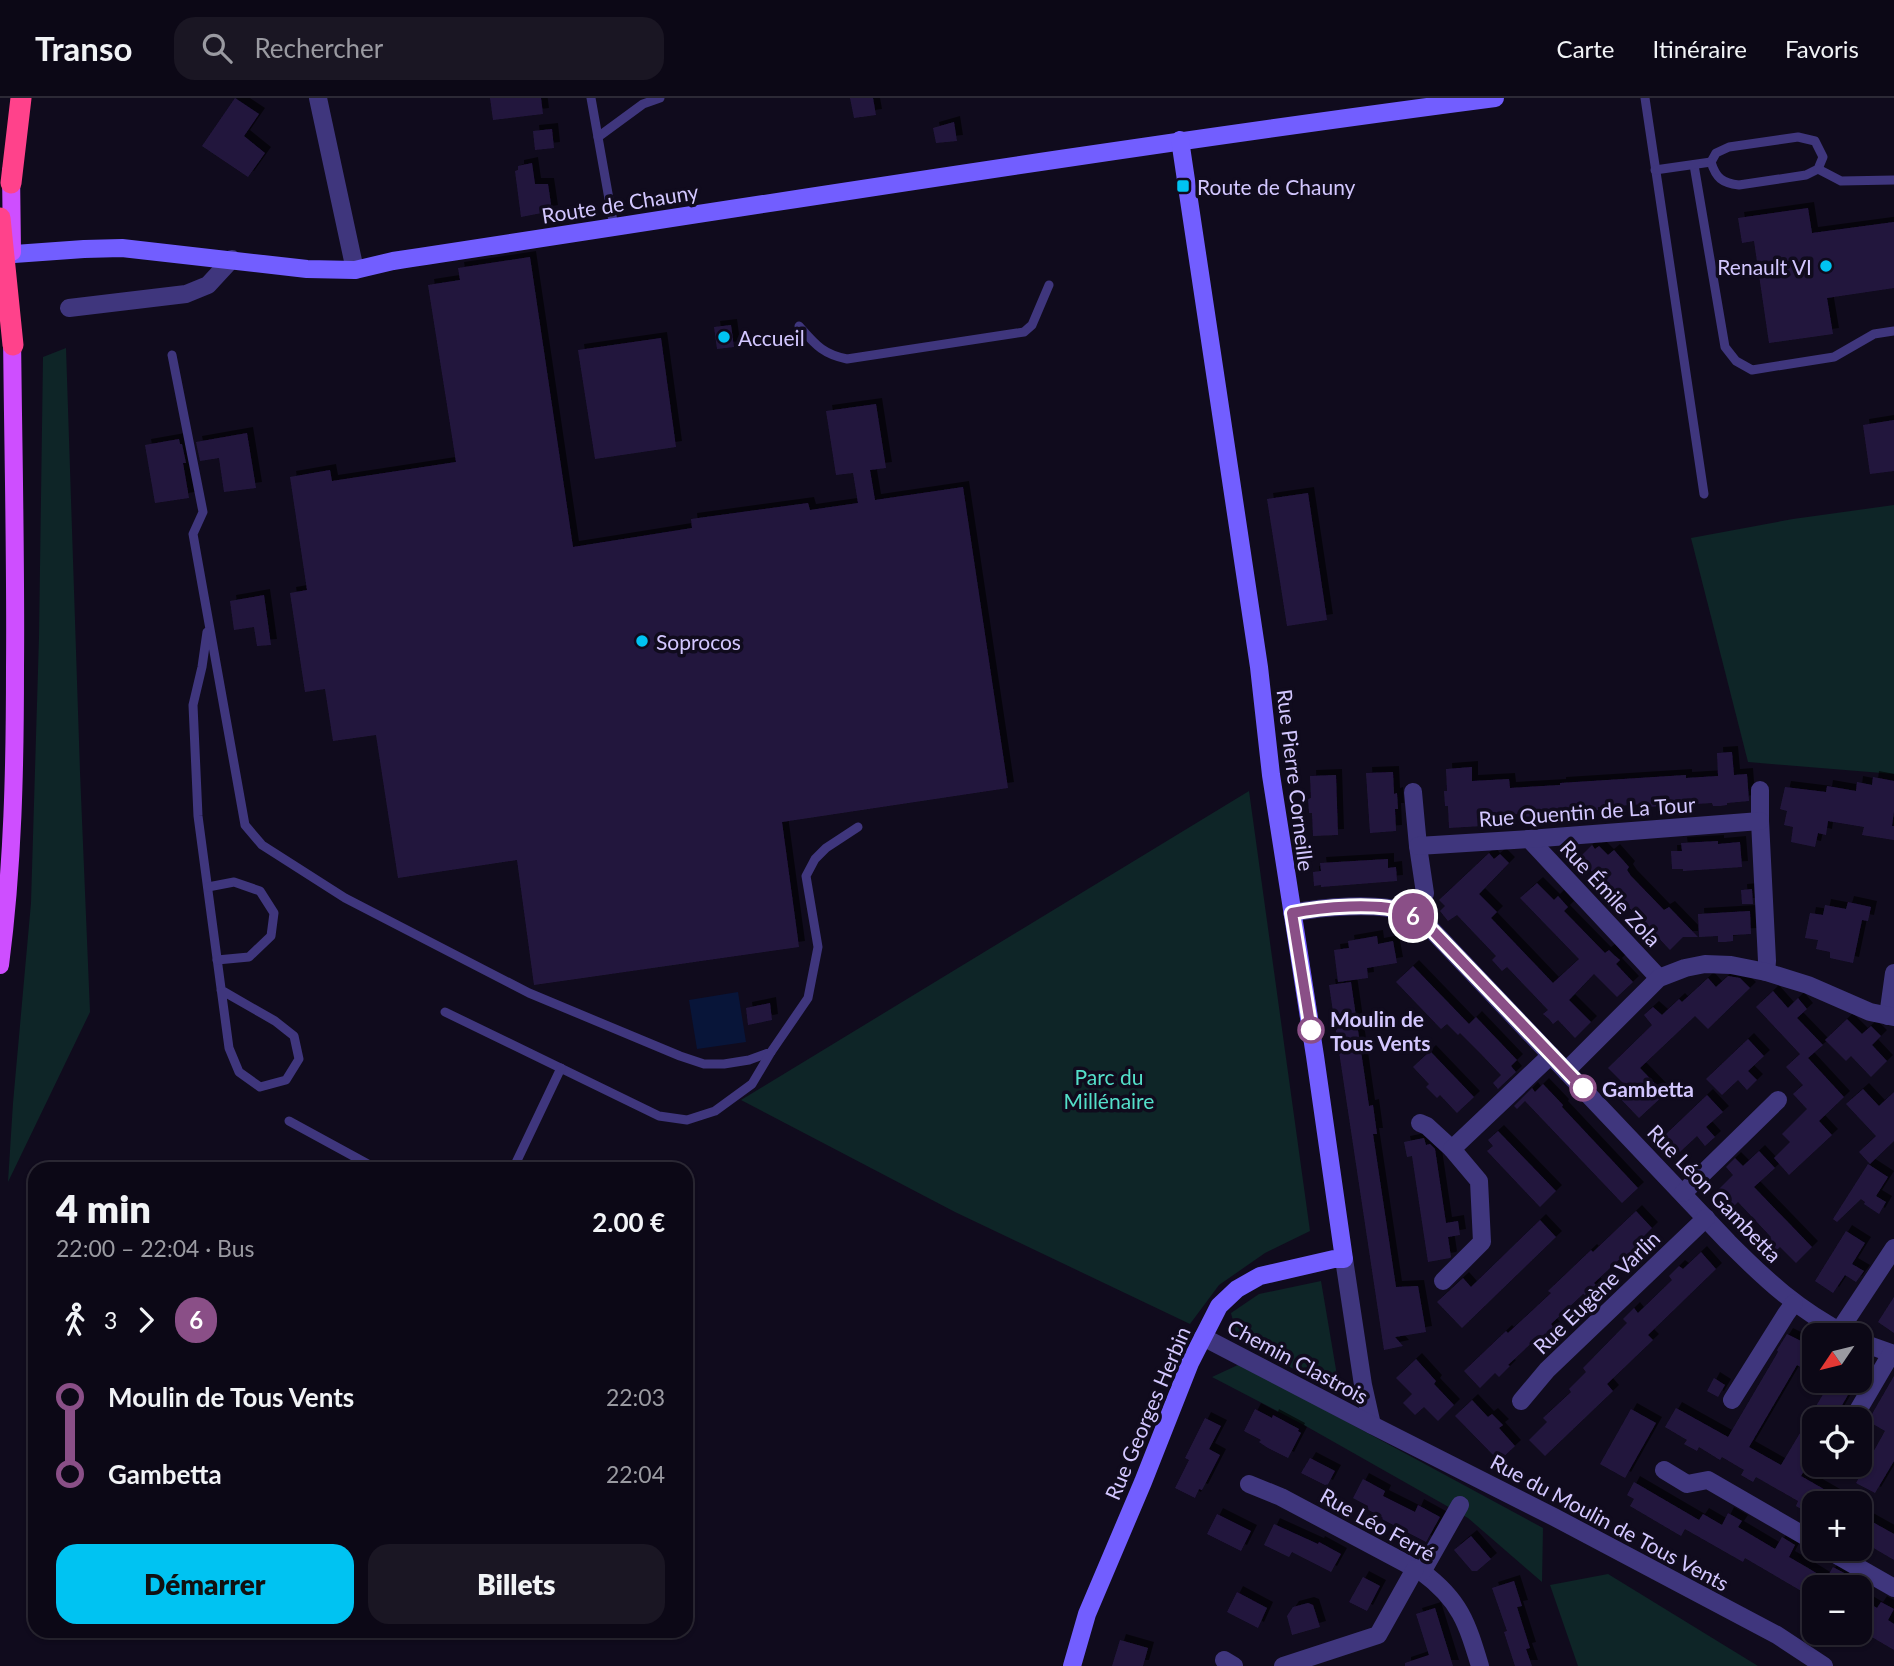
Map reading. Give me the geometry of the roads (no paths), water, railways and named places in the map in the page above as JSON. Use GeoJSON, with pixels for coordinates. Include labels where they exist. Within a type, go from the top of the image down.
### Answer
{"type":"FeatureCollection","features":[{"type":"Feature","properties":{"kind":"highway"},"geometry":{"type":"LineString","coordinates":[[11,183],[21,98]]}},
{"type":"Feature","properties":{"kind":"highway"},"geometry":{"type":"LineString","coordinates":[[0,218],[13,345]]}},
{"type":"Feature","properties":{"kind":"main road"},"geometry":{"type":"LineString","coordinates":[[0,965],[11,849],[15,730],[11,98]]}},
{"type":"Feature","properties":{"kind":"street"},"geometry":{"type":"LineString","coordinates":[[318,98],[355,270]]}},
{"type":"Feature","properties":{"kind":"street","name":"Route de Chauny"},"geometry":{"type":"LineString","coordinates":[[0,255],[122,247],[307,269],[355,270],[393,261],[1180,140],[1495,98]]}},
{"type":"Feature","properties":{"kind":"street","name":"Rue Pierre Corneille"},"geometry":{"type":"LineString","coordinates":[[1180,140],[1259,667],[1270,775],[1315,1056],[1363,1385],[1372,1425]]}},
{"type":"Feature","properties":{"kind":"street"},"geometry":{"type":"LineString","coordinates":[[69,308],[186,294],[208,285],[232,259]]}},
{"type":"Feature","properties":{"kind":"street"},"geometry":{"type":"LineString","coordinates":[[1760,790],[1766,972]]}},
{"type":"Feature","properties":{"kind":"street"},"geometry":{"type":"LineString","coordinates":[[1413,792],[1424,893],[1418,918]]}},
{"type":"Feature","properties":{"kind":"street","name":"Rue Quentin de La Tour"},"geometry":{"type":"LineString","coordinates":[[1418,846],[1759,821]]}},
{"type":"Feature","properties":{"kind":"street","name":"Rue Émile Zola"},"geometry":{"type":"LineString","coordinates":[[1529,839],[1659,978]]}},
{"type":"Feature","properties":{"kind":"street","name":"Rue Léon Gambetta"},"geometry":{"type":"LineString","coordinates":[[1292,913],[1385,907],[1418,918],[1772,1285],[1794,1303],[1827,1323]]}},
{"type":"Feature","properties":{"kind":"street"},"geometry":{"type":"LineString","coordinates":[[1566,1071],[1659,978],[1685,968],[1705,964],[1731,965],[1766,972],[1808,985],[1870,1012],[1891,1017],[1894,973]]}},
{"type":"Feature","properties":{"kind":"street"},"geometry":{"type":"LineString","coordinates":[[1452,1149],[1552,1055]]}},
{"type":"Feature","properties":{"kind":"street"},"geometry":{"type":"LineString","coordinates":[[1683,1193],[1778,1100]]}},
{"type":"Feature","properties":{"kind":"street"},"geometry":{"type":"LineString","coordinates":[[1420,1123],[1452,1149],[1479,1181],[1482,1241],[1443,1280]]}},
{"type":"Feature","properties":{"kind":"street","name":"Rue Eugène Varlin"},"geometry":{"type":"LineString","coordinates":[[1521,1401],[1547,1370],[1706,1218]]}},
{"type":"Feature","properties":{"kind":"street"},"geometry":{"type":"LineString","coordinates":[[1849,1323],[1894,1248]]}},
{"type":"Feature","properties":{"kind":"street","name":"Rue Georges Herbin"},"geometry":{"type":"LineString","coordinates":[[1072,1666],[1087,1614],[1190,1363],[1219,1306],[1237,1289],[1261,1276],[1344,1259]]}},
{"type":"Feature","properties":{"kind":"street"},"geometry":{"type":"LineString","coordinates":[[1732,1399],[1794,1303]]}},
{"type":"Feature","properties":{"kind":"street","name":"Chemin Clastrois"},"geometry":{"type":"LineString","coordinates":[[1203,1337],[1372,1425]]}},
{"type":"Feature","properties":{"kind":"street"},"geometry":{"type":"LineString","coordinates":[[1860,1407],[1892,1354],[1872,1346]]}},
{"type":"Feature","properties":{"kind":"street","name":"Rue du Moulin de Tous Vents"},"geometry":{"type":"LineString","coordinates":[[1372,1425],[1554,1517],[1777,1635],[1824,1666]]}},
{"type":"Feature","properties":{"kind":"street"},"geometry":{"type":"LineString","coordinates":[[1664,1470],[1686,1484],[1708,1480],[1802,1534]]}},
{"type":"Feature","properties":{"kind":"street","name":"Rue Léo Ferré"},"geometry":{"type":"LineString","coordinates":[[1248,1485],[1281,1497],[1438,1584],[1453,1600],[1468,1625],[1480,1666]]}},
{"type":"Feature","properties":{"kind":"street"},"geometry":{"type":"LineString","coordinates":[[1283,1666],[1378,1635],[1460,1504]]}},
{"type":"Feature","properties":{"kind":"street"},"geometry":{"type":"LineString","coordinates":[[1847,1561],[1894,1588]]}},
{"type":"Feature","properties":{"kind":"lane"},"geometry":{"type":"LineString","coordinates":[[591,98],[614,227]]}},
{"type":"Feature","properties":{"kind":"lane"},"geometry":{"type":"LineString","coordinates":[[598,137],[643,104],[660,98]]}},
{"type":"Feature","properties":{"kind":"lane"},"geometry":{"type":"LineString","coordinates":[[1645,98],[1704,495]]}},
{"type":"Feature","properties":{"kind":"lane"},"geometry":{"type":"LineString","coordinates":[[1798,137],[1815,141],[1823,157],[1818,169],[1806,175],[1739,186],[1728,184],[1715,174],[1711,162],[1716,153],[1729,147],[1798,137]]}},
{"type":"Feature","properties":{"kind":"lane"},"geometry":{"type":"LineString","coordinates":[[1656,170],[1711,162]]}},
{"type":"Feature","properties":{"kind":"lane"},"geometry":{"type":"LineString","coordinates":[[1694,164],[1725,346],[1736,361],[1752,370],[1833,357],[1874,334],[1894,331]]}},
{"type":"Feature","properties":{"kind":"lane"},"geometry":{"type":"LineString","coordinates":[[1818,169],[1841,180],[1894,180]]}},
{"type":"Feature","properties":{"kind":"lane"},"geometry":{"type":"LineString","coordinates":[[799,326],[820,349],[832,356],[847,359],[1024,332],[1032,325],[1049,285]]}},
{"type":"Feature","properties":{"kind":"lane"},"geometry":{"type":"LineString","coordinates":[[172,355],[202,512],[193,534],[245,825],[262,845],[345,898],[529,993],[680,1056],[704,1064],[724,1064],[749,1060],[771,1052]]}},
{"type":"Feature","properties":{"kind":"lane"},"geometry":{"type":"LineString","coordinates":[[209,623],[193,705],[198,816],[218,960],[221,990],[229,1048],[239,1072],[260,1087],[286,1080],[299,1059],[294,1036],[275,1021],[221,990]]}},
{"type":"Feature","properties":{"kind":"lane"},"geometry":{"type":"LineString","coordinates":[[445,1012],[659,1116],[687,1120],[715,1111],[752,1084],[808,998],[818,947],[806,876],[815,859],[826,848],[858,827]]}},
{"type":"Feature","properties":{"kind":"lane"},"geometry":{"type":"LineString","coordinates":[[208,887],[233,882],[260,891],[274,913],[271,936],[250,957],[218,960]]}},
{"type":"Feature","properties":{"kind":"lane"},"geometry":{"type":"LineString","coordinates":[[516,1162],[561,1068]]}},
{"type":"Feature","properties":{"kind":"lane"},"geometry":{"type":"LineString","coordinates":[[289,1121],[364,1162]]}},
{"type":"Feature","properties":{"kind":"water"},"geometry":{"type":"Polygon","coordinates":[[[738,992],[746,1042],[697,1049],[689,1000],[738,992]]]}},
{"type":"Feature","properties":{"kind":"place","name":"Route de Chauny"},"geometry":{"type":"Point","coordinates":[1183,186]}},
{"type":"Feature","properties":{"kind":"place","name":"Renault VI"},"geometry":{"type":"Point","coordinates":[1826,266]}},
{"type":"Feature","properties":{"kind":"place","name":"Accueil"},"geometry":{"type":"Point","coordinates":[724,337]}},
{"type":"Feature","properties":{"kind":"place","name":"Soprocos"},"geometry":{"type":"Point","coordinates":[642,641]}},
{"type":"Feature","properties":{"kind":"place","name":"Moulin de Tous Vents"},"geometry":{"type":"Point","coordinates":[1311,1030]}},
{"type":"Feature","properties":{"kind":"place","name":"Gambetta"},"geometry":{"type":"Point","coordinates":[1583,1088]}},
{"type":"Feature","properties":{"kind":"park label","name":"Parc du Millénaire"},"geometry":{"type":"Point","coordinates":[1109,1088]}}]}
